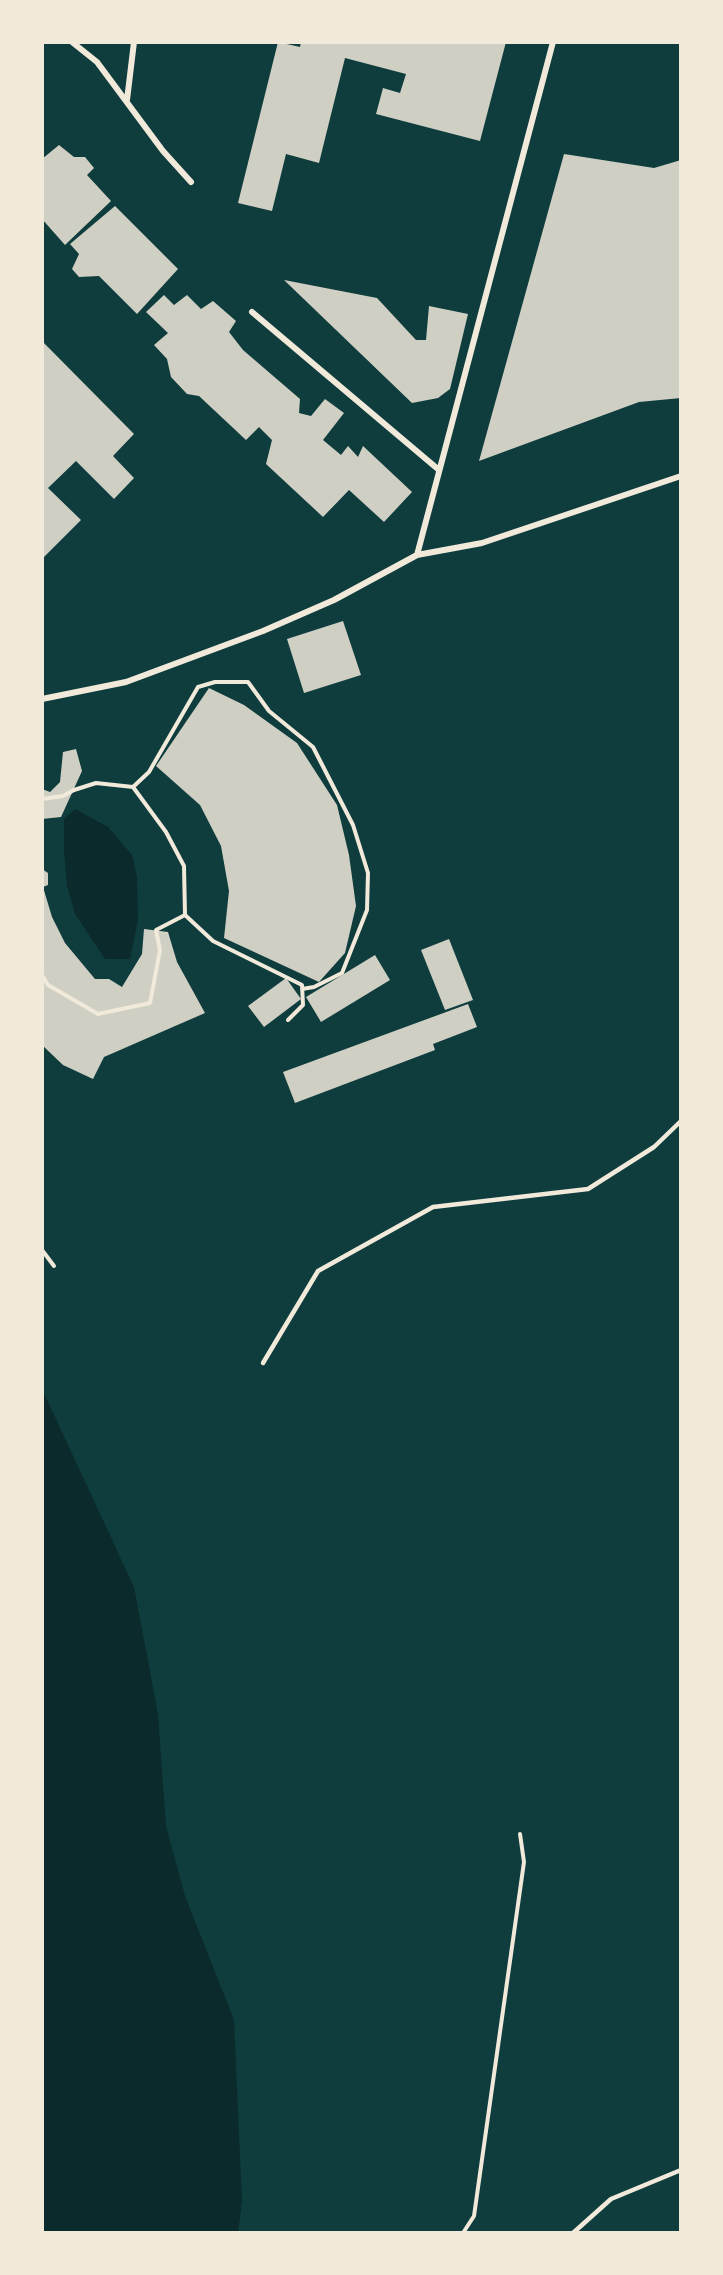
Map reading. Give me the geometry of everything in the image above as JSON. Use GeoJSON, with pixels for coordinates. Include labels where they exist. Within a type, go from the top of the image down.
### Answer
{"type":"FeatureCollection","features":[{"type":"Feature","properties":{"kind":"street"},"geometry":{"type":"LineString","coordinates":[[72,42],[97,62],[163,152],[191,182]]}},
{"type":"Feature","properties":{"kind":"street"},"geometry":{"type":"LineString","coordinates":[[127,100],[134,42]]}},
{"type":"Feature","properties":{"kind":"street"},"geometry":{"type":"LineString","coordinates":[[417,555],[553,42]]}},
{"type":"Feature","properties":{"kind":"street"},"geometry":{"type":"LineString","coordinates":[[252,312],[439,470]]}},
{"type":"Feature","properties":{"kind":"street"},"geometry":{"type":"LineString","coordinates":[[42,699],[126,682],[263,631],[334,600],[417,555],[482,543],[681,476]]}},
{"type":"Feature","properties":{"kind":"lane"},"geometry":{"type":"LineString","coordinates":[[263,1363],[318,1271],[433,1207],[588,1189],[654,1147],[681,1121]]}},
{"type":"Feature","properties":{"kind":"lane"},"geometry":{"type":"LineString","coordinates":[[573,2233],[611,2199],[681,2170]]}},
{"type":"Feature","properties":{"kind":"path"},"geometry":{"type":"LineString","coordinates":[[133,787],[149,772],[198,687],[215,682],[248,682],[269,711],[313,747],[353,825],[368,873],[366,910],[342,973],[314,987],[302,989]]}},
{"type":"Feature","properties":{"kind":"path"},"geometry":{"type":"LineString","coordinates":[[42,799],[63,796],[96,783],[133,787],[166,832],[184,866],[185,915],[213,941],[302,985],[303,1005],[288,1020]]}},
{"type":"Feature","properties":{"kind":"path"},"geometry":{"type":"LineString","coordinates":[[42,975],[48,985],[98,1014],[150,1003],[160,950],[156,930],[185,915]]}},
{"type":"Feature","properties":{"kind":"path"},"geometry":{"type":"LineString","coordinates":[[42,1250],[54,1266]]}},
{"type":"Feature","properties":{"kind":"path"},"geometry":{"type":"LineString","coordinates":[[463,2233],[474,2216],[524,1862],[520,1834]]}},
{"type":"Feature","properties":{"kind":"water"},"geometry":{"type":"Polygon","coordinates":[[[75,809],[108,827],[132,855],[137,877],[138,920],[130,959],[105,959],[75,914],[67,886],[64,819],[75,809]]]}},
{"type":"Feature","properties":{"kind":"water"},"geometry":{"type":"Polygon","coordinates":[[[42,1389],[134,1587],[158,1714],[166,1826],[185,1896],[234,2020],[242,2201],[238,2233],[42,2233],[42,1389]]]}},
{"type":"Feature","properties":{"kind":"building"},"geometry":{"type":"Polygon","coordinates":[[[278,42],[300,47],[301,42],[506,42],[480,141],[376,114],[383,88],[400,93],[406,74],[345,58],[319,163],[286,154],[272,211],[238,203],[278,42]]]}},
{"type":"Feature","properties":{"kind":"building"},"geometry":{"type":"Polygon","coordinates":[[[59,145],[74,157],[85,157],[94,168],[87,175],[111,201],[65,245],[42,219],[42,159],[59,145]]]}},
{"type":"Feature","properties":{"kind":"building"},"geometry":{"type":"Polygon","coordinates":[[[564,154],[654,168],[681,160],[681,398],[639,402],[479,461],[564,154]]]}},
{"type":"Feature","properties":{"kind":"building"},"geometry":{"type":"Polygon","coordinates":[[[115,206],[178,269],[137,314],[99,276],[79,277],[72,269],[79,254],[70,244],[115,206]]]}},
{"type":"Feature","properties":{"kind":"building"},"geometry":{"type":"Polygon","coordinates":[[[284,280],[377,298],[416,340],[426,340],[429,306],[468,314],[450,389],[438,398],[412,403],[284,280]]]}},
{"type":"Feature","properties":{"kind":"building"},"geometry":{"type":"Polygon","coordinates":[[[164,295],[174,305],[187,295],[201,309],[213,301],[236,321],[229,332],[243,350],[300,399],[299,413],[311,416],[325,399],[344,413],[323,440],[341,455],[348,446],[358,457],[363,446],[412,492],[384,522],[349,490],[323,517],[266,464],[272,440],[259,427],[246,440],[199,396],[187,394],[171,377],[167,359],[154,345],[168,333],[146,312],[164,295]]]}},
{"type":"Feature","properties":{"kind":"building"},"geometry":{"type":"Polygon","coordinates":[[[42,341],[134,434],[113,456],[134,478],[114,499],[76,461],[48,488],[81,520],[42,559],[42,341]]]}},
{"type":"Feature","properties":{"kind":"building"},"geometry":{"type":"Polygon","coordinates":[[[343,621],[361,675],[304,693],[287,639],[343,621]]]}},
{"type":"Feature","properties":{"kind":"building"},"geometry":{"type":"Polygon","coordinates":[[[209,688],[244,705],[297,743],[337,805],[349,855],[356,906],[345,953],[319,982],[224,938],[229,891],[221,846],[200,805],[156,766],[209,688]]]}},
{"type":"Feature","properties":{"kind":"building"},"geometry":{"type":"Polygon","coordinates":[[[76,749],[82,771],[61,817],[42,819],[42,789],[50,792],[60,782],[63,752],[76,749]]]}},
{"type":"Feature","properties":{"kind":"building"},"geometry":{"type":"Polygon","coordinates":[[[42,869],[48,873],[48,885],[43,887],[52,917],[65,943],[95,979],[109,979],[122,987],[142,954],[144,929],[168,932],[177,962],[205,1013],[104,1057],[93,1079],[63,1065],[42,1045],[42,869]]]}},
{"type":"Feature","properties":{"kind":"building"},"geometry":{"type":"Polygon","coordinates":[[[449,939],[473,1000],[445,1010],[421,950],[449,939]]]}},
{"type":"Feature","properties":{"kind":"building"},"geometry":{"type":"Polygon","coordinates":[[[375,955],[390,980],[321,1022],[306,997],[375,955]]]}},
{"type":"Feature","properties":{"kind":"building"},"geometry":{"type":"Polygon","coordinates":[[[286,978],[301,999],[264,1027],[248,1006],[286,978]]]}},
{"type":"Feature","properties":{"kind":"building"},"geometry":{"type":"Polygon","coordinates":[[[468,1004],[477,1027],[433,1044],[435,1050],[295,1103],[283,1072],[468,1004]]]}}]}
